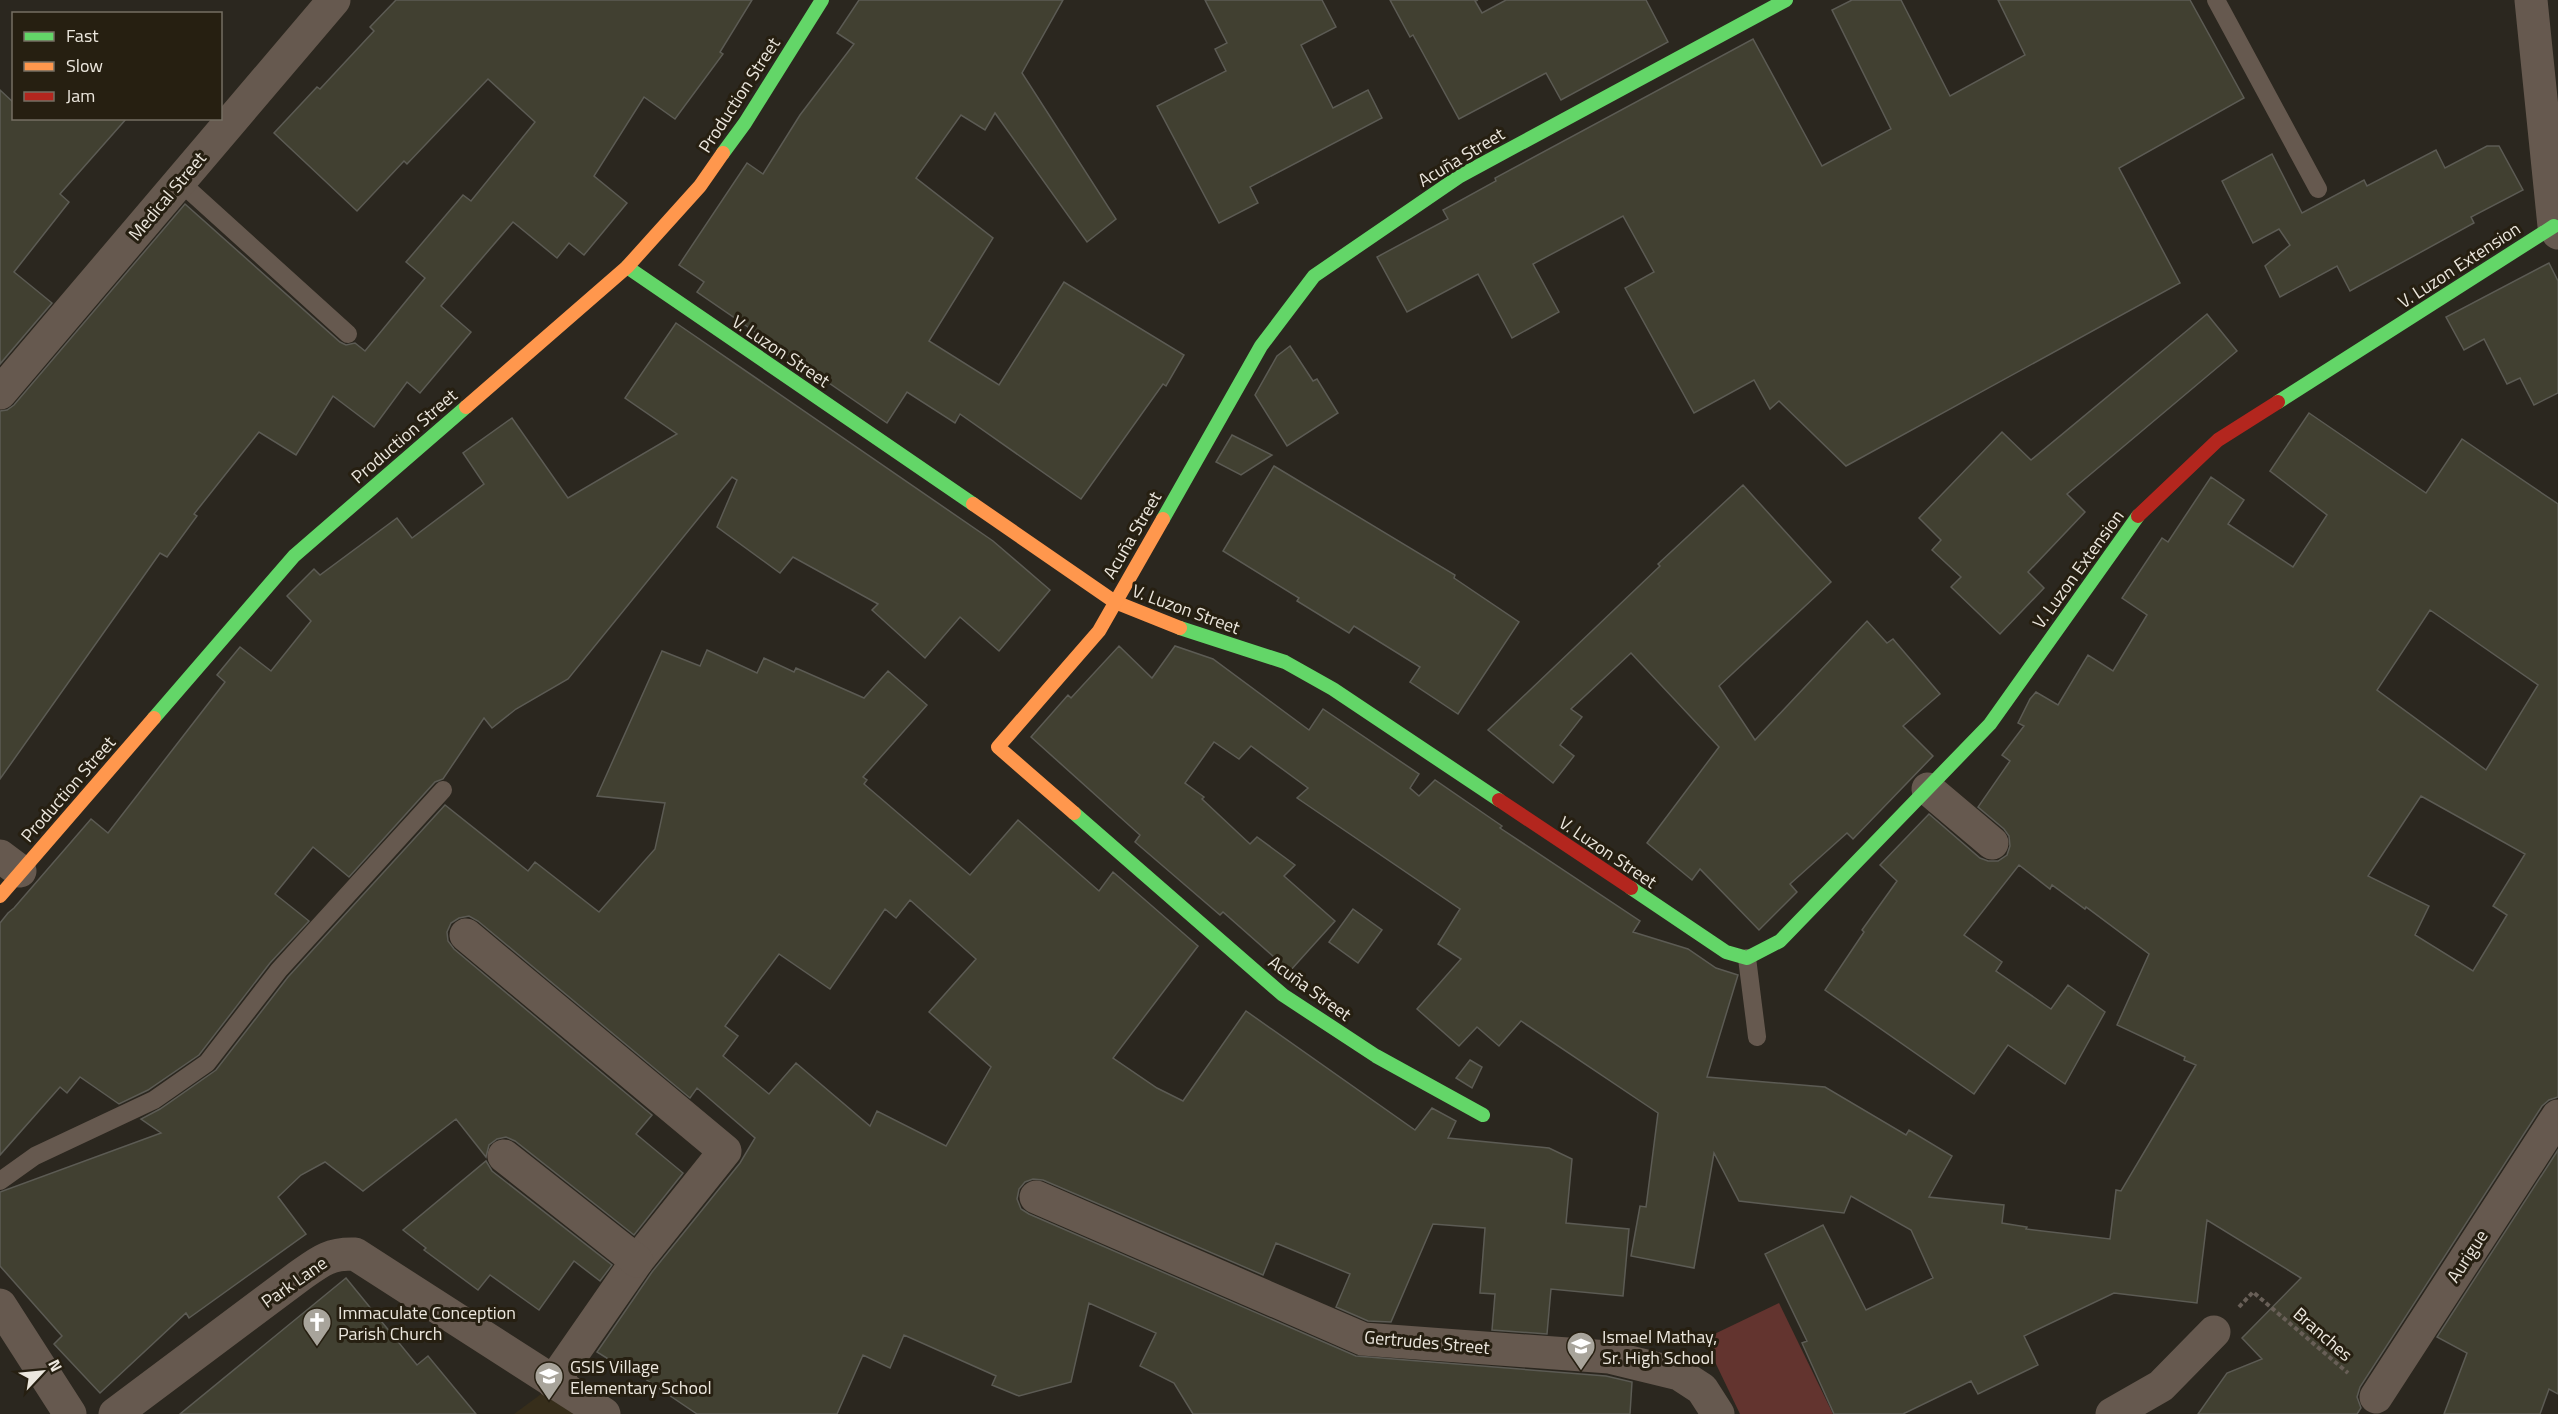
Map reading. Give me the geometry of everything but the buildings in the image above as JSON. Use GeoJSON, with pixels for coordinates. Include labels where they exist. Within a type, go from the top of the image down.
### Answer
{"type":"FeatureCollection","features":[{"type":"Feature","properties":{"kind":"street","name":"Medical Street"},"geometry":{"type":"LineString","coordinates":[[0,393],[334,0]]}},
{"type":"Feature","properties":{"kind":"street","name":"Production Street"},"geometry":{"type":"LineString","coordinates":[[7,874],[294,556],[627,267],[700,186],[745,123],[822,0]]}},
{"type":"Feature","properties":{"kind":"street","name":"Acuña Street"},"geometry":{"type":"LineString","coordinates":[[1483,1115],[1376,1056],[1283,995],[998,747],[1099,631],[1261,346],[1314,276],[1460,176],[1786,0]]}},
{"type":"Feature","properties":{"kind":"street"},"geometry":{"type":"LineString","coordinates":[[2531,0],[2556,229]]}},
{"type":"Feature","properties":{"kind":"street","name":"V. Luzon Extension"},"geometry":{"type":"LineString","coordinates":[[1747,958],[1780,941],[1990,724],[2135,519],[2218,440],[2556,229]]}},
{"type":"Feature","properties":{"kind":"street","name":"V. Luzon Street"},"geometry":{"type":"LineString","coordinates":[[627,267],[1115,602],[1192,633],[1285,662],[1333,689],[1726,952],[1747,958]]}},
{"type":"Feature","properties":{"kind":"street"},"geometry":{"type":"LineString","coordinates":[[1928,789],[1992,843]]}},
{"type":"Feature","properties":{"kind":"street"},"geometry":{"type":"LineString","coordinates":[[466,935],[725,1151],[637,1261],[553,1382]]}},
{"type":"Feature","properties":{"kind":"street","name":"Aurigue"},"geometry":{"type":"LineString","coordinates":[[2376,1397],[2558,1116]]}},
{"type":"Feature","properties":{"kind":"street"},"geometry":{"type":"LineString","coordinates":[[504,1156],[637,1261]]}},
{"type":"Feature","properties":{"kind":"street","name":"Gertrudes Street"},"geometry":{"type":"LineString","coordinates":[[1036,1197],[1363,1339],[1609,1357],[1679,1374],[1702,1389],[1718,1414]]}},
{"type":"Feature","properties":{"kind":"street","name":"Park Lane"},"geometry":{"type":"LineString","coordinates":[[115,1414],[324,1258],[338,1253],[355,1254],[604,1414]]}},
{"type":"Feature","properties":{"kind":"street"},"geometry":{"type":"LineString","coordinates":[[0,1305],[70,1414]]}},
{"type":"Feature","properties":{"kind":"street"},"geometry":{"type":"LineString","coordinates":[[2112,1414],[2161,1386],[2214,1332]]}},
{"type":"Feature","properties":{"kind":"lane"},"geometry":{"type":"LineString","coordinates":[[2216,0],[2318,189]]}},
{"type":"Feature","properties":{"kind":"lane"},"geometry":{"type":"LineString","coordinates":[[179,181],[348,334]]}},
{"type":"Feature","properties":{"kind":"lane"},"geometry":{"type":"LineString","coordinates":[[0,1181],[35,1156],[154,1100],[207,1063],[279,970],[443,790]]}},
{"type":"Feature","properties":{"kind":"lane"},"geometry":{"type":"LineString","coordinates":[[1747,958],[1757,1037]]}},
{"type":"Feature","properties":{"kind":"path","name":"Branches"},"geometry":{"type":"LineString","coordinates":[[2253,1292],[2376,1397]]}},
{"type":"Feature","properties":{"kind":"shaded area"},"geometry":{"type":"Polygon","coordinates":[[[1779,1303],[1833,1414],[1740,1414],[1704,1339],[1779,1303]]]}},
{"type":"Feature","properties":{"kind":"shaded area","name":"GSIS Village Elementary School"},"geometry":{"type":"Polygon","coordinates":[[[548,1389],[588,1414],[514,1414],[548,1389]]]}},
{"type":"Feature","properties":{"kind":"traffic: fast"},"geometry":{"type":"LineString","coordinates":[[723,153],[745,123],[822,0]]}},
{"type":"Feature","properties":{"kind":"traffic: fast"},"geometry":{"type":"LineString","coordinates":[[1163,519],[1261,346],[1314,276],[1460,176],[1786,0]]}},
{"type":"Feature","properties":{"kind":"traffic: fast"},"geometry":{"type":"LineString","coordinates":[[2278,402],[2554,226]]}},
{"type":"Feature","properties":{"kind":"traffic: fast"},"geometry":{"type":"LineString","coordinates":[[627,267],[973,504]]}},
{"type":"Feature","properties":{"kind":"traffic: fast"},"geometry":{"type":"LineString","coordinates":[[154,718],[294,556],[466,407]]}},
{"type":"Feature","properties":{"kind":"traffic: fast"},"geometry":{"type":"LineString","coordinates":[[1631,888],[1726,952],[1747,958],[1780,941],[1990,724],[2138,516]]}},
{"type":"Feature","properties":{"kind":"traffic: fast"},"geometry":{"type":"LineString","coordinates":[[1180,628],[1285,662],[1333,689],[1499,800]]}},
{"type":"Feature","properties":{"kind":"traffic: fast"},"geometry":{"type":"LineString","coordinates":[[1074,813],[1283,995],[1376,1056],[1483,1115]]}},
{"type":"Feature","properties":{"kind":"traffic: slow"},"geometry":{"type":"LineString","coordinates":[[466,407],[627,267],[700,186],[723,153]]}},
{"type":"Feature","properties":{"kind":"traffic: slow"},"geometry":{"type":"LineString","coordinates":[[973,504],[1115,602],[1180,628]]}},
{"type":"Feature","properties":{"kind":"traffic: slow"},"geometry":{"type":"LineString","coordinates":[[1074,813],[998,747],[1099,631],[1163,519]]}},
{"type":"Feature","properties":{"kind":"traffic: slow"},"geometry":{"type":"LineString","coordinates":[[0,896],[154,718]]}},
{"type":"Feature","properties":{"kind":"traffic: jam"},"geometry":{"type":"LineString","coordinates":[[2138,516],[2218,440],[2278,402]]}},
{"type":"Feature","properties":{"kind":"traffic: jam"},"geometry":{"type":"LineString","coordinates":[[1499,800],[1631,888]]}},
{"type":"Feature","properties":{"kind":"place","name":"Immaculate Conception Parish Church"},"geometry":{"type":"Point","coordinates":[317,1348]}},
{"type":"Feature","properties":{"kind":"place","name":"Ismael Mathay, Sr. High School"},"geometry":{"type":"Point","coordinates":[1581,1372]}},
{"type":"Feature","properties":{"kind":"place","name":"GSIS Village Elementary School"},"geometry":{"type":"Point","coordinates":[549,1402]}}]}
